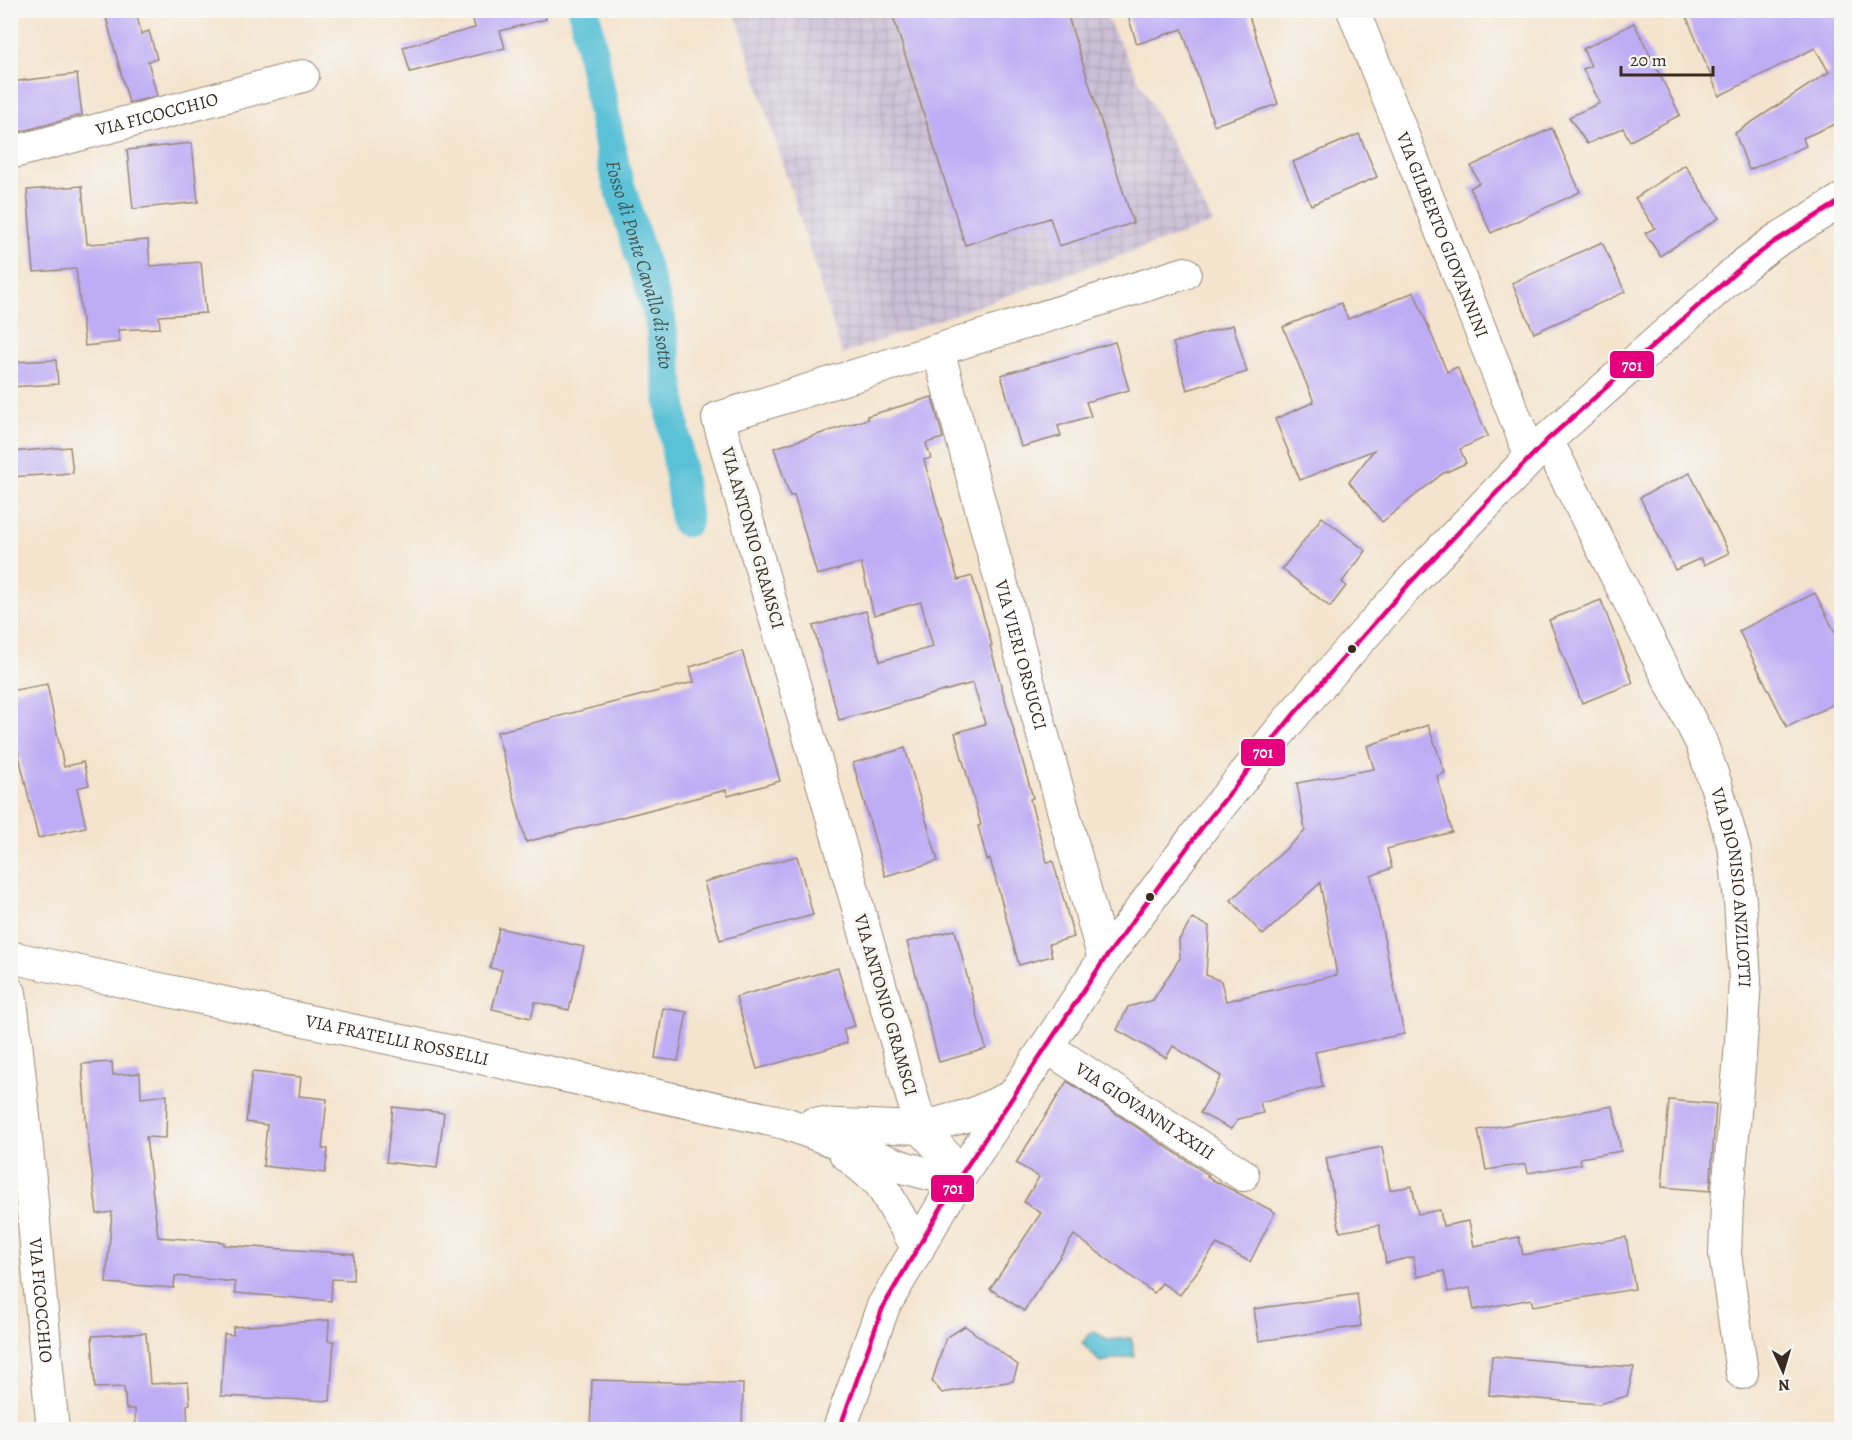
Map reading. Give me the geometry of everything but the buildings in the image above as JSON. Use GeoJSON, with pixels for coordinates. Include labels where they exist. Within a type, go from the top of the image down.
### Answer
{"type":"FeatureCollection","features":[{"type":"Feature","properties":{"kind":"main road"},"geometry":{"type":"LineString","coordinates":[[839,1430],[884,1307],[957,1181],[1104,960],[1204,825],[1295,713],[1408,585],[1539,449],[1744,265],[1782,236],[1842,200]]}},
{"type":"Feature","properties":{"kind":"street","name":"VIA GILBERTO GIOVANNINI"},"geometry":{"type":"LineString","coordinates":[[1353,10],[1539,449]]}},
{"type":"Feature","properties":{"kind":"street","name":"VIA FICOCCHIO"},"geometry":{"type":"LineString","coordinates":[[10,153],[303,76]]}},
{"type":"Feature","properties":{"kind":"street","name":"VIA ANTONIO GRAMSCI"},"geometry":{"type":"LineString","coordinates":[[921,1128],[718,418],[1185,273]]}},
{"type":"Feature","properties":{"kind":"street","name":"VIA VIERI ORSUCCI"},"geometry":{"type":"LineString","coordinates":[[938,350],[1104,960]]}},
{"type":"Feature","properties":{"kind":"street","name":"VIA DIONISIO ANZILOTTI"},"geometry":{"type":"LineString","coordinates":[[1539,449],[1701,742],[1735,852],[1745,981],[1725,1254],[1742,1372]]}},
{"type":"Feature","properties":{"kind":"street","name":"VIA FRATELLI ROSSELLI"},"geometry":{"type":"LineString","coordinates":[[10,957],[785,1123],[906,1168],[957,1181]]}},
{"type":"Feature","properties":{"kind":"street","name":"VIA FICOCCHIO"},"geometry":{"type":"LineString","coordinates":[[10,993],[27,1137],[53,1430]]}},
{"type":"Feature","properties":{"kind":"street","name":"VIA GIOVANNI XXIII"},"geometry":{"type":"LineString","coordinates":[[1047,1047],[1243,1175]]}},
{"type":"Feature","properties":{"kind":"street","name":"VIA FRATELLI ROSSELLI"},"geometry":{"type":"LineString","coordinates":[[785,1123],[921,1128],[973,1114],[1015,1095]]}},
{"type":"Feature","properties":{"kind":"street","name":"VIA FRATELLI ROSSELLI"},"geometry":{"type":"LineString","coordinates":[[785,1123],[844,1153],[880,1183],[918,1249]]}},
{"type":"Feature","properties":{"kind":"street"},"geometry":{"type":"LineString","coordinates":[[921,1128],[947,1157],[957,1181]]}},
{"type":"Feature","properties":{"kind":"shaded area"},"geometry":{"type":"Polygon","coordinates":[[[735,11],[1103,11],[1213,223],[842,354],[735,11]]]}},
{"type":"Feature","properties":{"kind":"water"},"geometry":{"type":"Polygon","coordinates":[[[1093,1331],[1107,1340],[1131,1338],[1135,1356],[1100,1362],[1082,1343],[1093,1331]]]}},
{"type":"Feature","properties":{"kind":"waterway","name":"Fosso di Ponte Cavallo di sotto"},"geometry":{"type":"LineString","coordinates":[[584,10],[615,172],[660,318],[686,521]]}},
{"type":"Feature","properties":{"kind":"transit line","name":"701"},"geometry":{"type":"LineString","coordinates":[[839,1430],[883,1307],[957,1181],[1104,960],[1204,825],[1295,713],[1408,585],[1547,440],[1744,265],[1774,242],[1842,200]]}}]}
